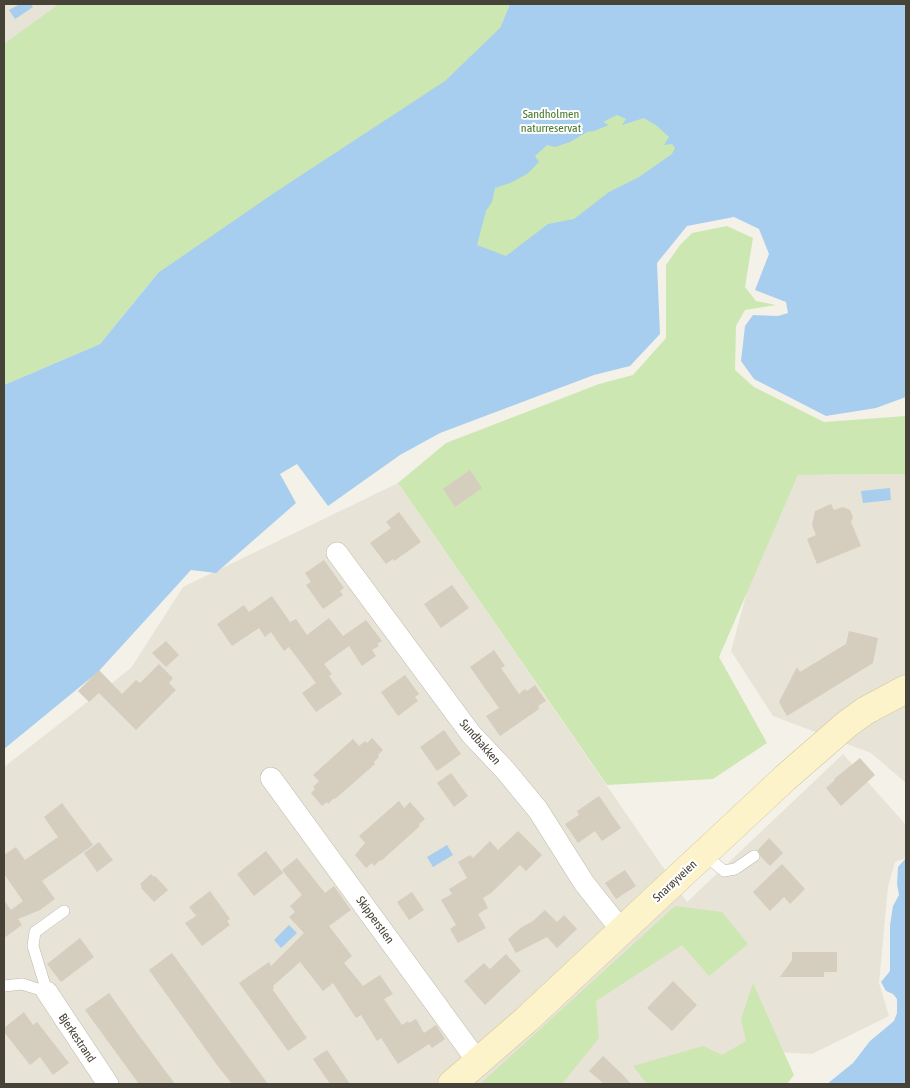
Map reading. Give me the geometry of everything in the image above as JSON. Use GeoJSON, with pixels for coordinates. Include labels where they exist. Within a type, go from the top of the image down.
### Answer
{"type":"FeatureCollection","features":[{"type":"Feature","properties":{"kind":"street","name":"Sundbakken"},"geometry":{"type":"LineString","coordinates":[[337,553],[471,734],[505,770],[538,810],[584,883],[622,931]]}},
{"type":"Feature","properties":{"kind":"street","name":"Snarøyveien"},"geometry":{"type":"LineString","coordinates":[[452,1084],[622,931],[785,778],[847,724],[865,711],[906,688]]}},
{"type":"Feature","properties":{"kind":"street","name":"Skipperstien"},"geometry":{"type":"LineString","coordinates":[[271,778],[478,1062]]}},
{"type":"Feature","properties":{"kind":"street","name":"Bjerkestrand"},"geometry":{"type":"LineString","coordinates":[[47,992],[108,1084]]}},
{"type":"Feature","properties":{"kind":"lane"},"geometry":{"type":"LineString","coordinates":[[706,852],[712,861],[724,871],[735,869],[754,856]]}},
{"type":"Feature","properties":{"kind":"lane","name":"Bjerkestrand"},"geometry":{"type":"LineString","coordinates":[[47,992],[32,946],[36,932],[64,911]]}},
{"type":"Feature","properties":{"kind":"lane"},"geometry":{"type":"LineString","coordinates":[[4,986],[22,984],[47,992]]}},
{"type":"Feature","properties":{"kind":"shaded area"},"geometry":{"type":"Polygon","coordinates":[[[4,4],[69,4],[4,51],[4,4]]]}},
{"type":"Feature","properties":{"kind":"shaded area"},"geometry":{"type":"Polygon","coordinates":[[[906,474],[906,783],[871,753],[773,716],[731,651],[748,588],[798,475],[906,474]]]}},
{"type":"Feature","properties":{"kind":"shaded area"},"geometry":{"type":"Polygon","coordinates":[[[398,483],[687,902],[843,754],[906,825],[906,856],[904,859],[895,862],[888,887],[879,983],[889,1016],[812,1054],[756,1051],[716,1084],[4,1084],[4,767],[131,668],[183,587],[398,483]]]}},
{"type":"Feature","properties":{"kind":"green space","name":"Sandholmen naturreservat"},"geometry":{"type":"Polygon","coordinates":[[[59,4],[510,4],[500,28],[792,88],[394,348],[158,273],[100,344],[4,385],[4,44],[59,4]]]}},
{"type":"Feature","properties":{"kind":"green space"},"geometry":{"type":"Polygon","coordinates":[[[727,226],[753,238],[745,287],[756,301],[776,305],[745,310],[736,326],[735,370],[754,387],[824,422],[906,416],[906,474],[798,475],[719,657],[767,743],[713,779],[607,785],[398,483],[446,443],[599,384],[633,375],[666,338],[666,265],[680,245],[692,233],[727,226]]]}},
{"type":"Feature","properties":{"kind":"green space"},"geometry":{"type":"Polygon","coordinates":[[[675,906],[722,912],[748,944],[709,976],[682,945],[596,1001],[599,1038],[562,1084],[480,1084],[675,906]]]}},
{"type":"Feature","properties":{"kind":"green space"},"geometry":{"type":"Polygon","coordinates":[[[753,983],[794,1075],[787,1084],[647,1084],[633,1066],[703,1046],[722,1055],[746,1041],[741,1019],[753,983]]]}},
{"type":"Feature","properties":{"kind":"water"},"geometry":{"type":"Polygon","coordinates":[[[20,4],[31,4],[33,7],[15,19],[9,10],[20,4]]]}},
{"type":"Feature","properties":{"kind":"water"},"geometry":{"type":"Polygon","coordinates":[[[510,4],[906,4],[906,397],[876,408],[826,416],[754,379],[741,361],[745,326],[753,315],[778,316],[788,313],[786,302],[755,290],[769,254],[759,229],[734,217],[687,226],[657,263],[660,334],[630,366],[594,375],[440,433],[400,455],[328,506],[297,464],[280,474],[296,503],[216,573],[191,570],[98,672],[4,749],[4,385],[100,344],[158,273],[274,193],[445,81],[500,28],[510,4]],[[617,115],[603,122],[609,125],[587,132],[570,142],[555,147],[547,145],[535,156],[539,162],[527,174],[495,188],[492,202],[486,211],[477,245],[506,256],[548,224],[574,219],[609,192],[639,177],[672,154],[675,148],[672,144],[664,145],[669,137],[657,126],[644,118],[622,125],[626,119],[617,115]]]}},
{"type":"Feature","properties":{"kind":"water"},"geometry":{"type":"Polygon","coordinates":[[[890,488],[891,500],[863,503],[861,491],[890,488]]]}},
{"type":"Feature","properties":{"kind":"water"},"geometry":{"type":"Polygon","coordinates":[[[447,845],[453,855],[433,867],[427,857],[447,845]]]}},
{"type":"Feature","properties":{"kind":"water"},"geometry":{"type":"Polygon","coordinates":[[[906,858],[906,1084],[827,1084],[853,1063],[870,1041],[894,1021],[897,1013],[897,999],[893,994],[886,991],[881,982],[890,971],[890,925],[893,906],[899,895],[897,884],[898,867],[906,858]]]}},
{"type":"Feature","properties":{"kind":"water"},"geometry":{"type":"Polygon","coordinates":[[[289,925],[297,933],[281,948],[274,940],[289,925]]]}},
{"type":"Feature","properties":{"kind":"building"},"geometry":{"type":"Polygon","coordinates":[[[470,470],[482,488],[455,507],[443,489],[470,470]]]}},
{"type":"Feature","properties":{"kind":"building"},"geometry":{"type":"Polygon","coordinates":[[[831,504],[834,510],[843,507],[850,510],[853,517],[851,522],[861,546],[817,564],[807,539],[816,535],[812,525],[815,511],[831,504]]]}},
{"type":"Feature","properties":{"kind":"building"},"geometry":{"type":"Polygon","coordinates":[[[399,512],[421,542],[394,561],[393,559],[386,564],[370,543],[391,528],[386,522],[399,512]]]}},
{"type":"Feature","properties":{"kind":"building"},"geometry":{"type":"Polygon","coordinates":[[[324,560],[344,588],[340,591],[343,595],[323,609],[306,585],[311,582],[305,573],[324,560]]]}},
{"type":"Feature","properties":{"kind":"building"},"geometry":{"type":"Polygon","coordinates":[[[452,585],[469,608],[441,628],[424,604],[452,585]]]}},
{"type":"Feature","properties":{"kind":"building"},"geometry":{"type":"Polygon","coordinates":[[[272,596],[290,622],[296,619],[307,635],[329,618],[343,636],[366,620],[382,641],[377,644],[379,646],[372,650],[376,656],[362,666],[349,646],[324,664],[332,674],[329,676],[342,694],[316,712],[302,693],[316,683],[289,647],[284,651],[271,632],[265,637],[259,628],[232,646],[217,624],[244,605],[249,612],[272,596]]]}},
{"type":"Feature","properties":{"kind":"building"},"geometry":{"type":"Polygon","coordinates":[[[849,631],[878,638],[873,663],[787,716],[779,702],[797,667],[800,672],[846,644],[849,631]]]}},
{"type":"Feature","properties":{"kind":"building"},"geometry":{"type":"Polygon","coordinates":[[[166,641],[179,655],[166,667],[152,653],[166,641]]]}},
{"type":"Feature","properties":{"kind":"building"},"geometry":{"type":"Polygon","coordinates":[[[494,650],[505,666],[501,668],[519,694],[535,685],[546,701],[538,706],[539,709],[500,736],[486,716],[499,708],[470,667],[494,650]]]}},
{"type":"Feature","properties":{"kind":"building"},"geometry":{"type":"Polygon","coordinates":[[[159,664],[173,678],[169,683],[176,690],[136,730],[99,693],[89,702],[78,691],[99,670],[122,694],[136,680],[140,683],[159,664]]]}},
{"type":"Feature","properties":{"kind":"building"},"geometry":{"type":"Polygon","coordinates":[[[405,675],[419,694],[415,697],[418,701],[398,716],[381,692],[405,675]]]}},
{"type":"Feature","properties":{"kind":"building"},"geometry":{"type":"Polygon","coordinates":[[[444,730],[461,754],[437,771],[420,747],[444,730]]]}},
{"type":"Feature","properties":{"kind":"building"},"geometry":{"type":"Polygon","coordinates":[[[372,738],[383,750],[374,762],[375,764],[335,799],[322,806],[311,793],[315,789],[313,787],[319,781],[313,775],[353,739],[359,746],[365,741],[367,743],[372,738]]]}},
{"type":"Feature","properties":{"kind":"building"},"geometry":{"type":"Polygon","coordinates":[[[860,758],[875,775],[841,806],[826,788],[860,758]]]}},
{"type":"Feature","properties":{"kind":"building"},"geometry":{"type":"Polygon","coordinates":[[[451,773],[468,796],[454,807],[437,783],[451,773]]]}},
{"type":"Feature","properties":{"kind":"building"},"geometry":{"type":"Polygon","coordinates":[[[599,796],[621,828],[602,841],[595,831],[578,843],[565,824],[579,815],[577,811],[599,796]]]}},
{"type":"Feature","properties":{"kind":"building"},"geometry":{"type":"Polygon","coordinates":[[[399,801],[404,808],[410,802],[425,819],[419,824],[420,826],[381,861],[374,866],[372,863],[366,868],[355,855],[365,843],[359,836],[399,801]]]}},
{"type":"Feature","properties":{"kind":"building"},"geometry":{"type":"Polygon","coordinates":[[[62,803],[93,845],[42,881],[55,899],[40,910],[18,919],[22,925],[4,938],[4,900],[11,910],[23,901],[4,874],[4,855],[16,847],[25,860],[58,837],[44,817],[62,803]]]}},
{"type":"Feature","properties":{"kind":"building"},"geometry":{"type":"Polygon","coordinates":[[[518,831],[542,855],[526,871],[520,865],[491,893],[483,898],[488,908],[478,914],[486,928],[458,943],[450,929],[456,925],[441,900],[452,894],[449,889],[467,878],[458,862],[470,855],[473,858],[490,841],[498,850],[518,831]]]}},
{"type":"Feature","properties":{"kind":"building"},"geometry":{"type":"Polygon","coordinates":[[[769,838],[783,853],[770,866],[761,857],[758,850],[769,838]]]}},
{"type":"Feature","properties":{"kind":"building"},"geometry":{"type":"Polygon","coordinates":[[[99,842],[113,860],[97,872],[84,853],[99,842]]]}},
{"type":"Feature","properties":{"kind":"building"},"geometry":{"type":"Polygon","coordinates":[[[266,851],[283,873],[254,896],[237,874],[266,851]]]}},
{"type":"Feature","properties":{"kind":"building"},"geometry":{"type":"Polygon","coordinates":[[[297,858],[325,893],[334,886],[351,910],[329,926],[352,956],[344,963],[363,986],[380,975],[393,994],[384,999],[402,1025],[416,1019],[424,1033],[436,1025],[445,1039],[432,1048],[429,1044],[398,1064],[381,1038],[377,1041],[361,1015],[356,1018],[333,983],[323,991],[300,962],[273,986],[273,990],[307,1038],[288,1051],[239,983],[269,962],[271,966],[304,933],[289,917],[295,912],[290,906],[302,895],[282,870],[297,858]]]}},
{"type":"Feature","properties":{"kind":"building"},"geometry":{"type":"Polygon","coordinates":[[[782,864],[805,889],[790,904],[784,897],[770,911],[753,892],[782,864]]]}},
{"type":"Feature","properties":{"kind":"building"},"geometry":{"type":"Polygon","coordinates":[[[625,870],[636,886],[616,899],[605,883],[625,870]]]}},
{"type":"Feature","properties":{"kind":"building"},"geometry":{"type":"Polygon","coordinates":[[[151,874],[168,890],[154,902],[141,888],[140,884],[151,874]]]}},
{"type":"Feature","properties":{"kind":"building"},"geometry":{"type":"Polygon","coordinates":[[[210,891],[230,919],[227,921],[230,925],[202,946],[185,923],[196,916],[189,907],[210,891]]]}},
{"type":"Feature","properties":{"kind":"building"},"geometry":{"type":"Polygon","coordinates":[[[412,892],[424,910],[409,920],[397,902],[412,892]]]}},
{"type":"Feature","properties":{"kind":"building"},"geometry":{"type":"Polygon","coordinates":[[[545,910],[557,922],[564,915],[577,929],[557,948],[547,937],[516,953],[508,939],[545,910]]]}},
{"type":"Feature","properties":{"kind":"building"},"geometry":{"type":"Polygon","coordinates":[[[80,938],[94,957],[61,982],[47,964],[80,938]]]}},
{"type":"Feature","properties":{"kind":"building"},"geometry":{"type":"Polygon","coordinates":[[[792,952],[837,952],[837,972],[824,972],[824,977],[780,977],[792,960],[792,952]]]}},
{"type":"Feature","properties":{"kind":"building"},"geometry":{"type":"Polygon","coordinates":[[[172,953],[268,1084],[232,1084],[217,1065],[149,970],[172,953]]]}},
{"type":"Feature","properties":{"kind":"building"},"geometry":{"type":"Polygon","coordinates":[[[506,954],[521,971],[485,1005],[464,981],[484,963],[490,969],[506,954]]]}},
{"type":"Feature","properties":{"kind":"building"},"geometry":{"type":"Polygon","coordinates":[[[673,981],[697,1005],[672,1031],[647,1008],[673,981]]]}},
{"type":"Feature","properties":{"kind":"building"},"geometry":{"type":"Polygon","coordinates":[[[109,993],[175,1084],[139,1084],[85,1010],[109,993]]]}},
{"type":"Feature","properties":{"kind":"building"},"geometry":{"type":"Polygon","coordinates":[[[24,1012],[33,1025],[37,1022],[69,1063],[53,1075],[40,1057],[30,1065],[4,1032],[4,1028],[24,1012]]]}},
{"type":"Feature","properties":{"kind":"building"},"geometry":{"type":"Polygon","coordinates":[[[327,1050],[350,1084],[330,1084],[313,1059],[327,1050]]]}},
{"type":"Feature","properties":{"kind":"building"},"geometry":{"type":"Polygon","coordinates":[[[603,1056],[631,1084],[604,1084],[589,1071],[603,1056]]]}}]}
